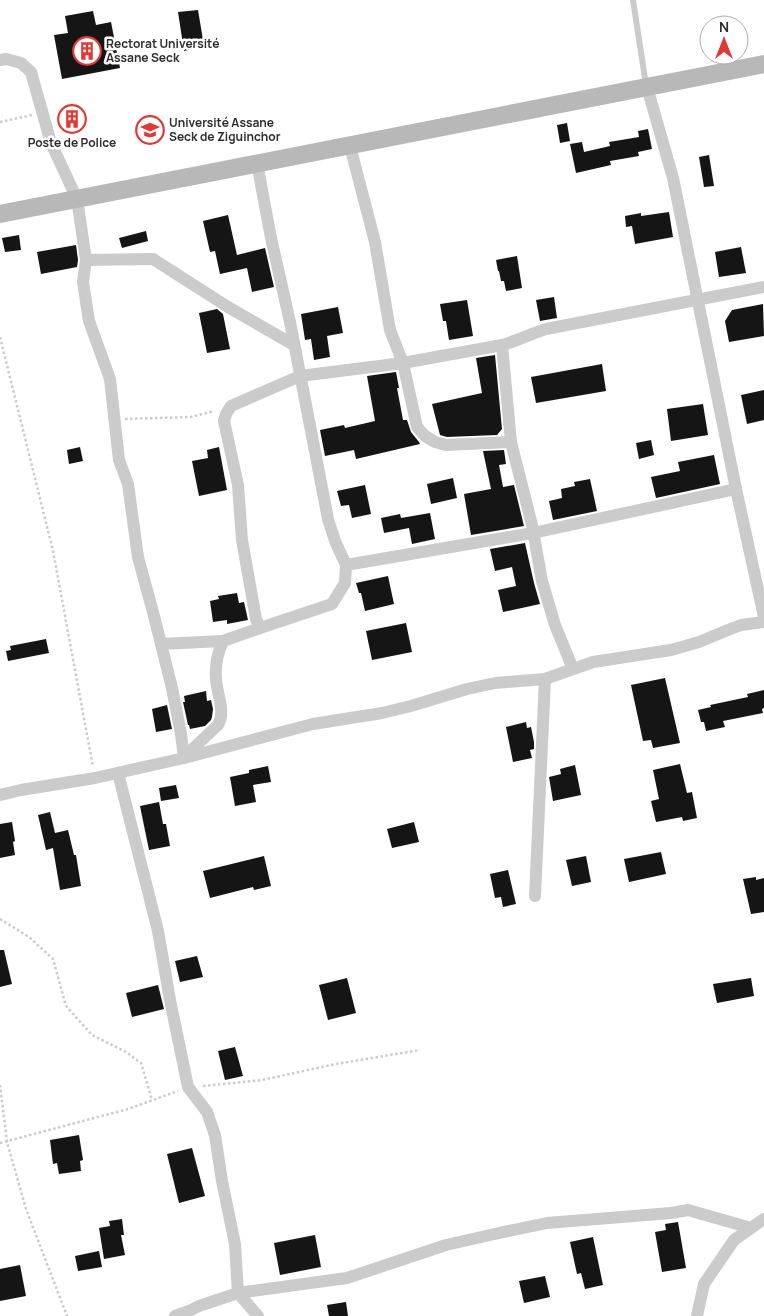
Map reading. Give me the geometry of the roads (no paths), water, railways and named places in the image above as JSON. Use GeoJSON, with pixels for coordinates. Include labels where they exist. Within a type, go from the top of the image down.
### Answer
{"type":"FeatureCollection","features":[{"type":"Feature","properties":{"kind":"street"},"geometry":{"type":"LineString","coordinates":[[0,60],[6,59],[21,63],[31,72],[51,143],[77,199],[86,260],[83,282],[89,320],[110,378],[119,460],[128,484],[138,557],[161,644],[181,734],[184,758]]}},
{"type":"Feature","properties":{"kind":"street"},"geometry":{"type":"LineString","coordinates":[[0,214],[764,64]]}},
{"type":"Feature","properties":{"kind":"street"},"geometry":{"type":"LineString","coordinates":[[647,87],[674,178],[736,489],[764,617]]}},
{"type":"Feature","properties":{"kind":"street"},"geometry":{"type":"LineString","coordinates":[[350,146],[375,242],[390,330],[403,362],[417,427],[425,436],[435,442],[446,445],[511,442]]}},
{"type":"Feature","properties":{"kind":"street"},"geometry":{"type":"LineString","coordinates":[[161,644],[223,641],[332,604],[345,583],[346,565],[328,519],[257,163]]}},
{"type":"Feature","properties":{"kind":"street"},"geometry":{"type":"LineString","coordinates":[[86,260],[153,259],[228,307],[294,345]]}},
{"type":"Feature","properties":{"kind":"street"},"geometry":{"type":"LineString","coordinates":[[260,628],[256,619],[242,540],[238,485],[224,421],[231,406],[300,376],[403,362],[502,345],[546,329],[764,286]]}},
{"type":"Feature","properties":{"kind":"street"},"geometry":{"type":"LineString","coordinates":[[502,345],[511,442],[533,533],[542,581],[555,625],[573,669]]}},
{"type":"Feature","properties":{"kind":"street"},"geometry":{"type":"LineString","coordinates":[[346,565],[533,533],[736,489]]}},
{"type":"Feature","properties":{"kind":"street"},"geometry":{"type":"LineString","coordinates":[[0,795],[118,773],[184,758],[313,724],[382,713],[495,683],[545,679],[593,662],[671,650],[700,642],[741,625],[764,622]]}},
{"type":"Feature","properties":{"kind":"street"},"geometry":{"type":"LineString","coordinates":[[184,758],[218,725],[221,719],[222,713],[216,671],[220,646],[223,641]]}},
{"type":"Feature","properties":{"kind":"street"},"geometry":{"type":"LineString","coordinates":[[535,896],[545,679]]}},
{"type":"Feature","properties":{"kind":"street"},"geometry":{"type":"LineString","coordinates":[[118,773],[158,931],[188,1087],[207,1112],[215,1136],[235,1244],[238,1293],[258,1316]]}},
{"type":"Feature","properties":{"kind":"street"},"geometry":{"type":"LineString","coordinates":[[175,1316],[238,1293],[347,1278],[446,1245],[547,1223],[688,1210],[751,1228]]}},
{"type":"Feature","properties":{"kind":"street"},"geometry":{"type":"LineString","coordinates":[[697,1316],[704,1284],[734,1240],[764,1219]]}},
{"type":"Feature","properties":{"kind":"lane"},"geometry":{"type":"LineString","coordinates":[[633,0],[647,87]]}},
{"type":"Feature","properties":{"kind":"place","name":"Rectorat Université Assane Seck"},"geometry":{"type":"Point","coordinates":[87,51]}},
{"type":"Feature","properties":{"kind":"place","name":"Poste de Police"},"geometry":{"type":"Point","coordinates":[72,119]}},
{"type":"Feature","properties":{"kind":"place","name":"Université Assane Seck de Ziguinchor"},"geometry":{"type":"Point","coordinates":[150,130]}}]}
